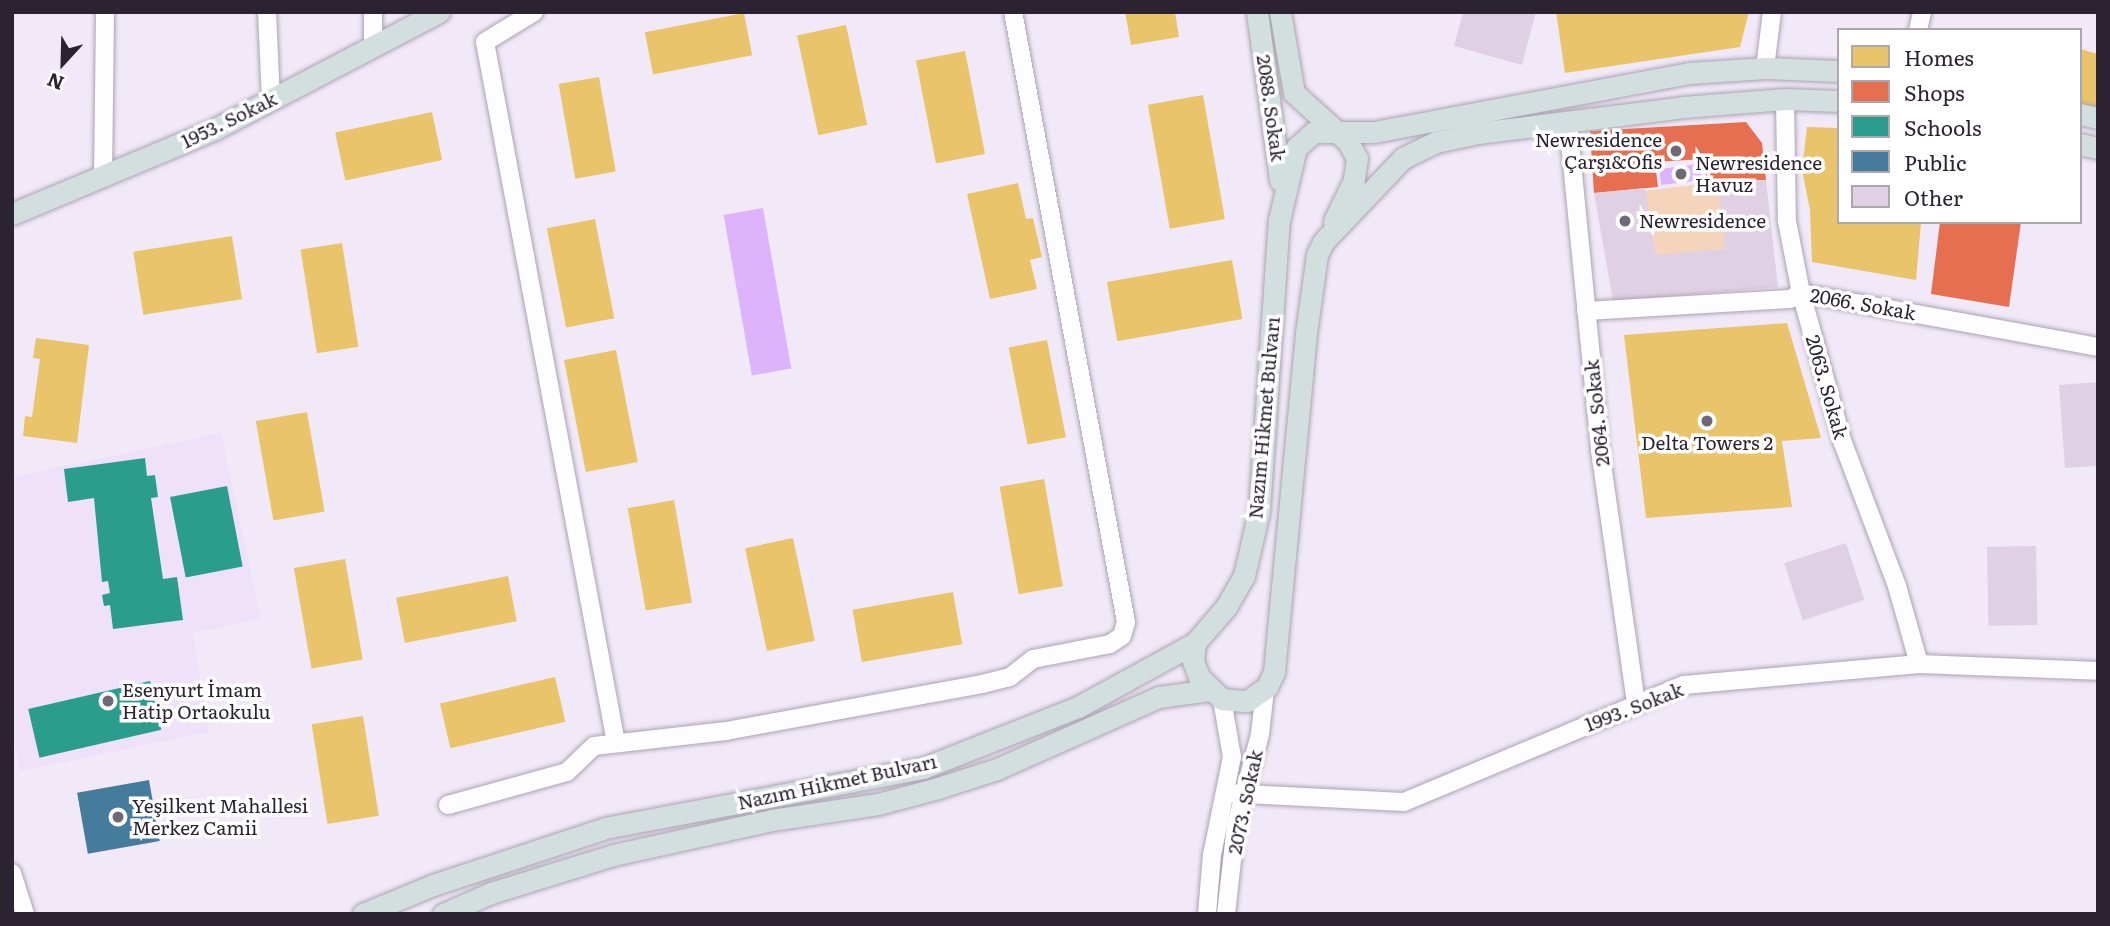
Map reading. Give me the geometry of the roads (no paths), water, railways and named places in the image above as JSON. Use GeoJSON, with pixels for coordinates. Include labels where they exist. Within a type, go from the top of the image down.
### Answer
{"type":"FeatureCollection","features":[{"type":"Feature","properties":{"kind":"main road","name":"1953. Sokak"},"geometry":{"type":"LineString","coordinates":[[12,214],[103,178],[271,100],[439,12]]}},
{"type":"Feature","properties":{"kind":"main road","name":"2088. Sokak"},"geometry":{"type":"LineString","coordinates":[[1256,12],[1280,160],[1281,204]]}},
{"type":"Feature","properties":{"kind":"main road"},"geometry":{"type":"LineString","coordinates":[[1280,12],[1294,93],[1336,131]]}},
{"type":"Feature","properties":{"kind":"main road","name":"Nazım Hikmet Bulvarı"},"geometry":{"type":"LineString","coordinates":[[363,914],[433,885],[606,828],[923,768],[1078,707],[1195,643],[1226,607],[1244,576],[1259,511],[1281,204],[1296,148],[1314,132],[1374,132],[1690,73],[1765,68],[1837,71]]}},
{"type":"Feature","properties":{"kind":"main road"},"geometry":{"type":"LineString","coordinates":[[1323,242],[1403,158],[1436,142],[1568,122],[1785,99],[1837,102]]}},
{"type":"Feature","properties":{"kind":"main road","name":"Nazım Hikmet Bulvarı"},"geometry":{"type":"LineString","coordinates":[[443,914],[491,893],[613,855],[772,820],[878,804],[937,788],[997,769],[1159,697],[1216,694],[1247,701],[1265,690],[1274,672],[1306,333],[1323,242],[1358,167],[1353,149],[1336,131]]}},
{"type":"Feature","properties":{"kind":"main road"},"geometry":{"type":"LineString","coordinates":[[1195,643],[1193,661],[1216,694]]}},
{"type":"Feature","properties":{"kind":"street"},"geometry":{"type":"LineString","coordinates":[[103,178],[105,12]]}},
{"type":"Feature","properties":{"kind":"street"},"geometry":{"type":"LineString","coordinates":[[267,12],[271,100]]}},
{"type":"Feature","properties":{"kind":"street"},"geometry":{"type":"LineString","coordinates":[[373,12],[373,47]]}},
{"type":"Feature","properties":{"kind":"street"},"geometry":{"type":"LineString","coordinates":[[534,12],[485,42],[616,743]]}},
{"type":"Feature","properties":{"kind":"street"},"geometry":{"type":"LineString","coordinates":[[448,804],[567,772],[594,746],[709,733],[982,684],[1010,677],[1033,659],[1110,644],[1122,636],[1126,622],[1013,12]]}},
{"type":"Feature","properties":{"kind":"street"},"geometry":{"type":"LineString","coordinates":[[1765,68],[1772,12]]}},
{"type":"Feature","properties":{"kind":"street","name":"2063. Sokak"},"geometry":{"type":"LineString","coordinates":[[1785,99],[1787,221],[1801,293],[1843,443],[1896,586],[1919,664]]}},
{"type":"Feature","properties":{"kind":"street","name":"2064. Sokak"},"geometry":{"type":"LineString","coordinates":[[1568,122],[1600,450],[1636,702]]}},
{"type":"Feature","properties":{"kind":"street","name":"2066. Sokak"},"geometry":{"type":"LineString","coordinates":[[1586,311],[1695,301],[1790,299],[1801,293],[2098,347]]}},
{"type":"Feature","properties":{"kind":"street","name":"1993. Sokak"},"geometry":{"type":"LineString","coordinates":[[1234,793],[1404,802],[1636,702],[1684,685],[1919,664],[2098,671]]}},
{"type":"Feature","properties":{"kind":"street","name":"2073. Sokak"},"geometry":{"type":"LineString","coordinates":[[1207,914],[1234,793],[1260,734],[1265,690]]}},
{"type":"Feature","properties":{"kind":"street","name":"2073. Sokak"},"geometry":{"type":"LineString","coordinates":[[1216,694],[1232,757],[1234,793],[1226,914]]}},
{"type":"Feature","properties":{"kind":"street"},"geometry":{"type":"LineString","coordinates":[[12,873],[25,914]]}},
{"type":"Feature","properties":{"kind":"place","name":"Newresidence Çarşı&Ofis"},"geometry":{"type":"Point","coordinates":[1676,151]}},
{"type":"Feature","properties":{"kind":"place","name":"Newresidence Havuz"},"geometry":{"type":"Point","coordinates":[1681,174]}},
{"type":"Feature","properties":{"kind":"place","name":"Newresidence"},"geometry":{"type":"Point","coordinates":[1625,221]}},
{"type":"Feature","properties":{"kind":"place","name":"Delta Towers 2"},"geometry":{"type":"Point","coordinates":[1707,421]}},
{"type":"Feature","properties":{"kind":"place","name":"Esenyurt İmam Hatip Ortaokulu"},"geometry":{"type":"Point","coordinates":[108,701]}},
{"type":"Feature","properties":{"kind":"place","name":"Yeşilkent Mahallesi Merkez Camii"},"geometry":{"type":"Point","coordinates":[118,817]}}]}
